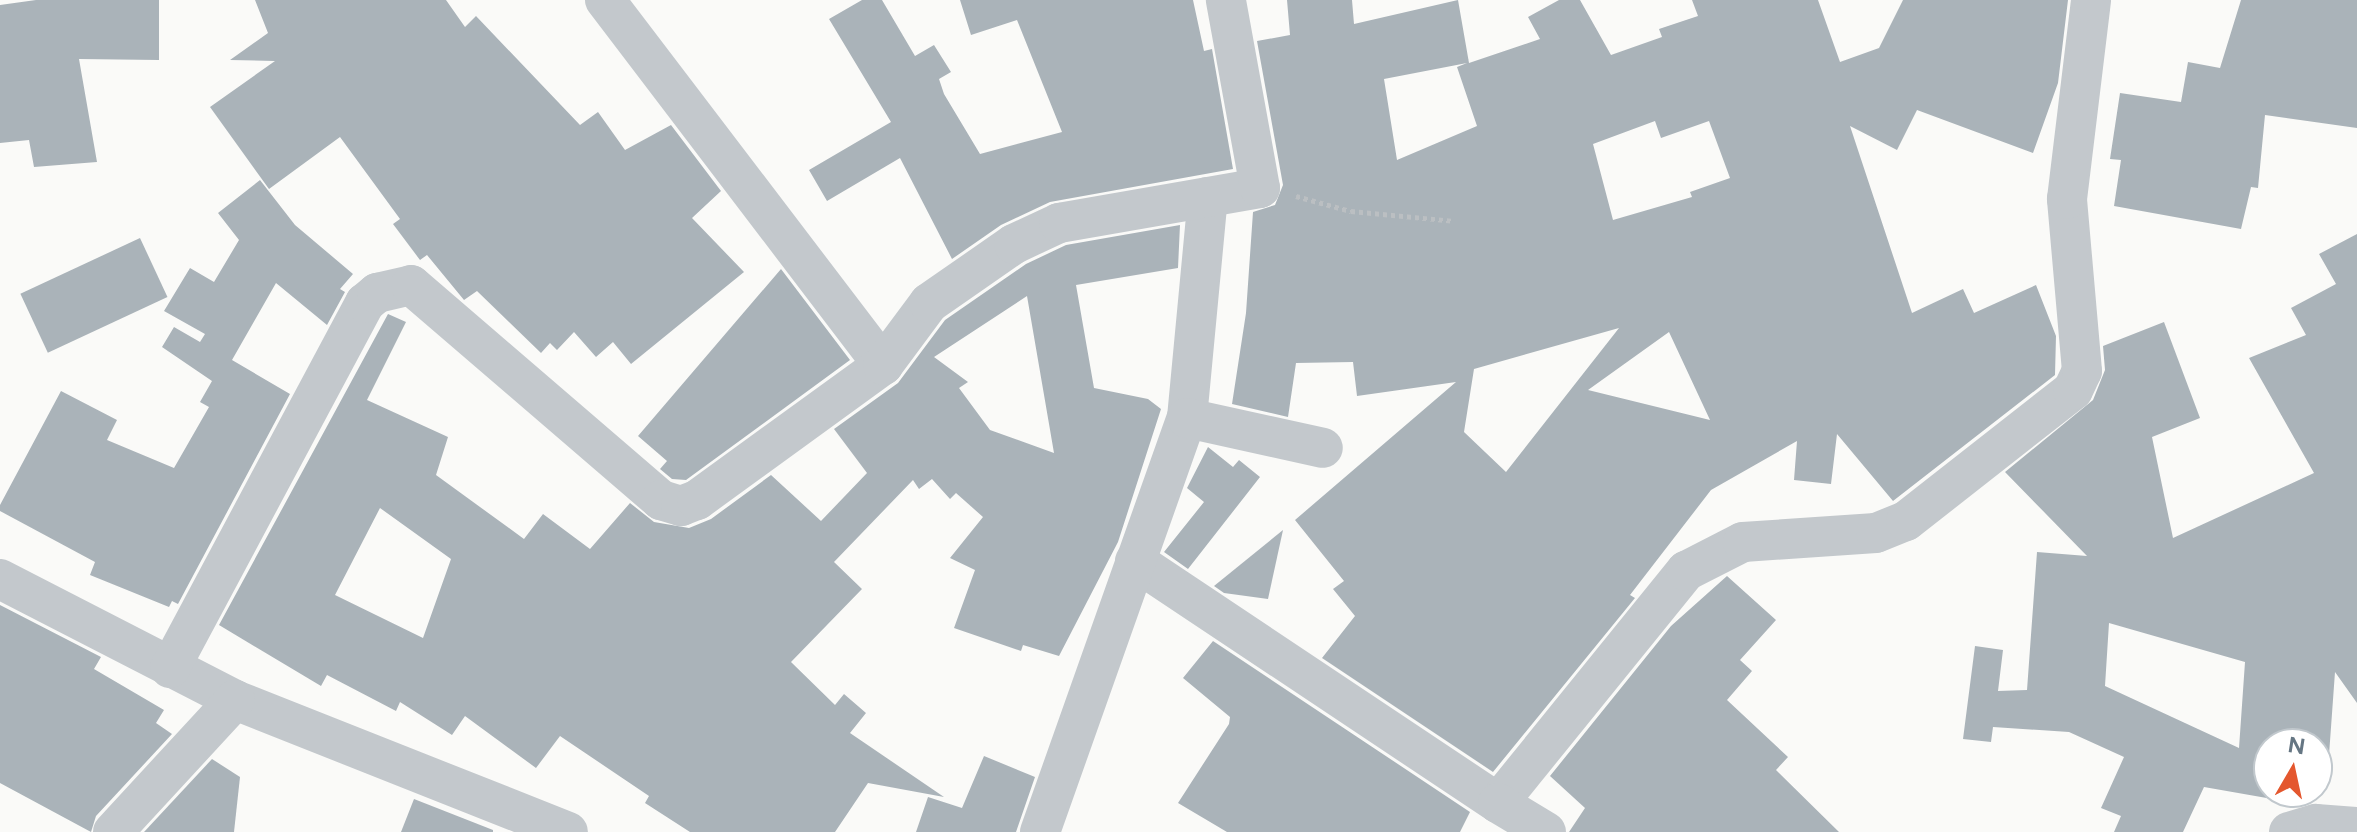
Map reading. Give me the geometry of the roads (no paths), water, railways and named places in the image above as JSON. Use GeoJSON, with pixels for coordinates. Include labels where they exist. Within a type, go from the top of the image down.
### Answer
{"type":"FeatureCollection","features":[{"type":"Feature","properties":{"kind":"street"},"geometry":{"type":"LineString","coordinates":[[605,0],[883,365]]}},
{"type":"Feature","properties":{"kind":"street"},"geometry":{"type":"LineString","coordinates":[[170,668],[365,303],[377,293],[411,285],[661,500],[681,506],[697,500],[883,365],[929,303],[1014,244],[1059,223],[1260,188],[1226,0]]}},
{"type":"Feature","properties":{"kind":"street"},"geometry":{"type":"LineString","coordinates":[[1498,803],[1686,571],[1743,542],[1876,533],[1906,521],[2073,390],[2082,371],[2067,199],[2091,0]]}},
{"type":"Feature","properties":{"kind":"street"},"geometry":{"type":"LineString","coordinates":[[1040,832],[1187,418],[1208,197]]}},
{"type":"Feature","properties":{"kind":"street"},"geometry":{"type":"LineString","coordinates":[[1187,418],[1323,448]]}},
{"type":"Feature","properties":{"kind":"street"},"geometry":{"type":"LineString","coordinates":[[1135,561],[1546,832]]}},
{"type":"Feature","properties":{"kind":"street"},"geometry":{"type":"LineString","coordinates":[[0,579],[235,700],[568,832]]}},
{"type":"Feature","properties":{"kind":"street"},"geometry":{"type":"LineString","coordinates":[[113,832],[235,700]]}},
{"type":"Feature","properties":{"kind":"street"},"geometry":{"type":"LineString","coordinates":[[2289,832],[2316,824],[2357,827]]}}]}
